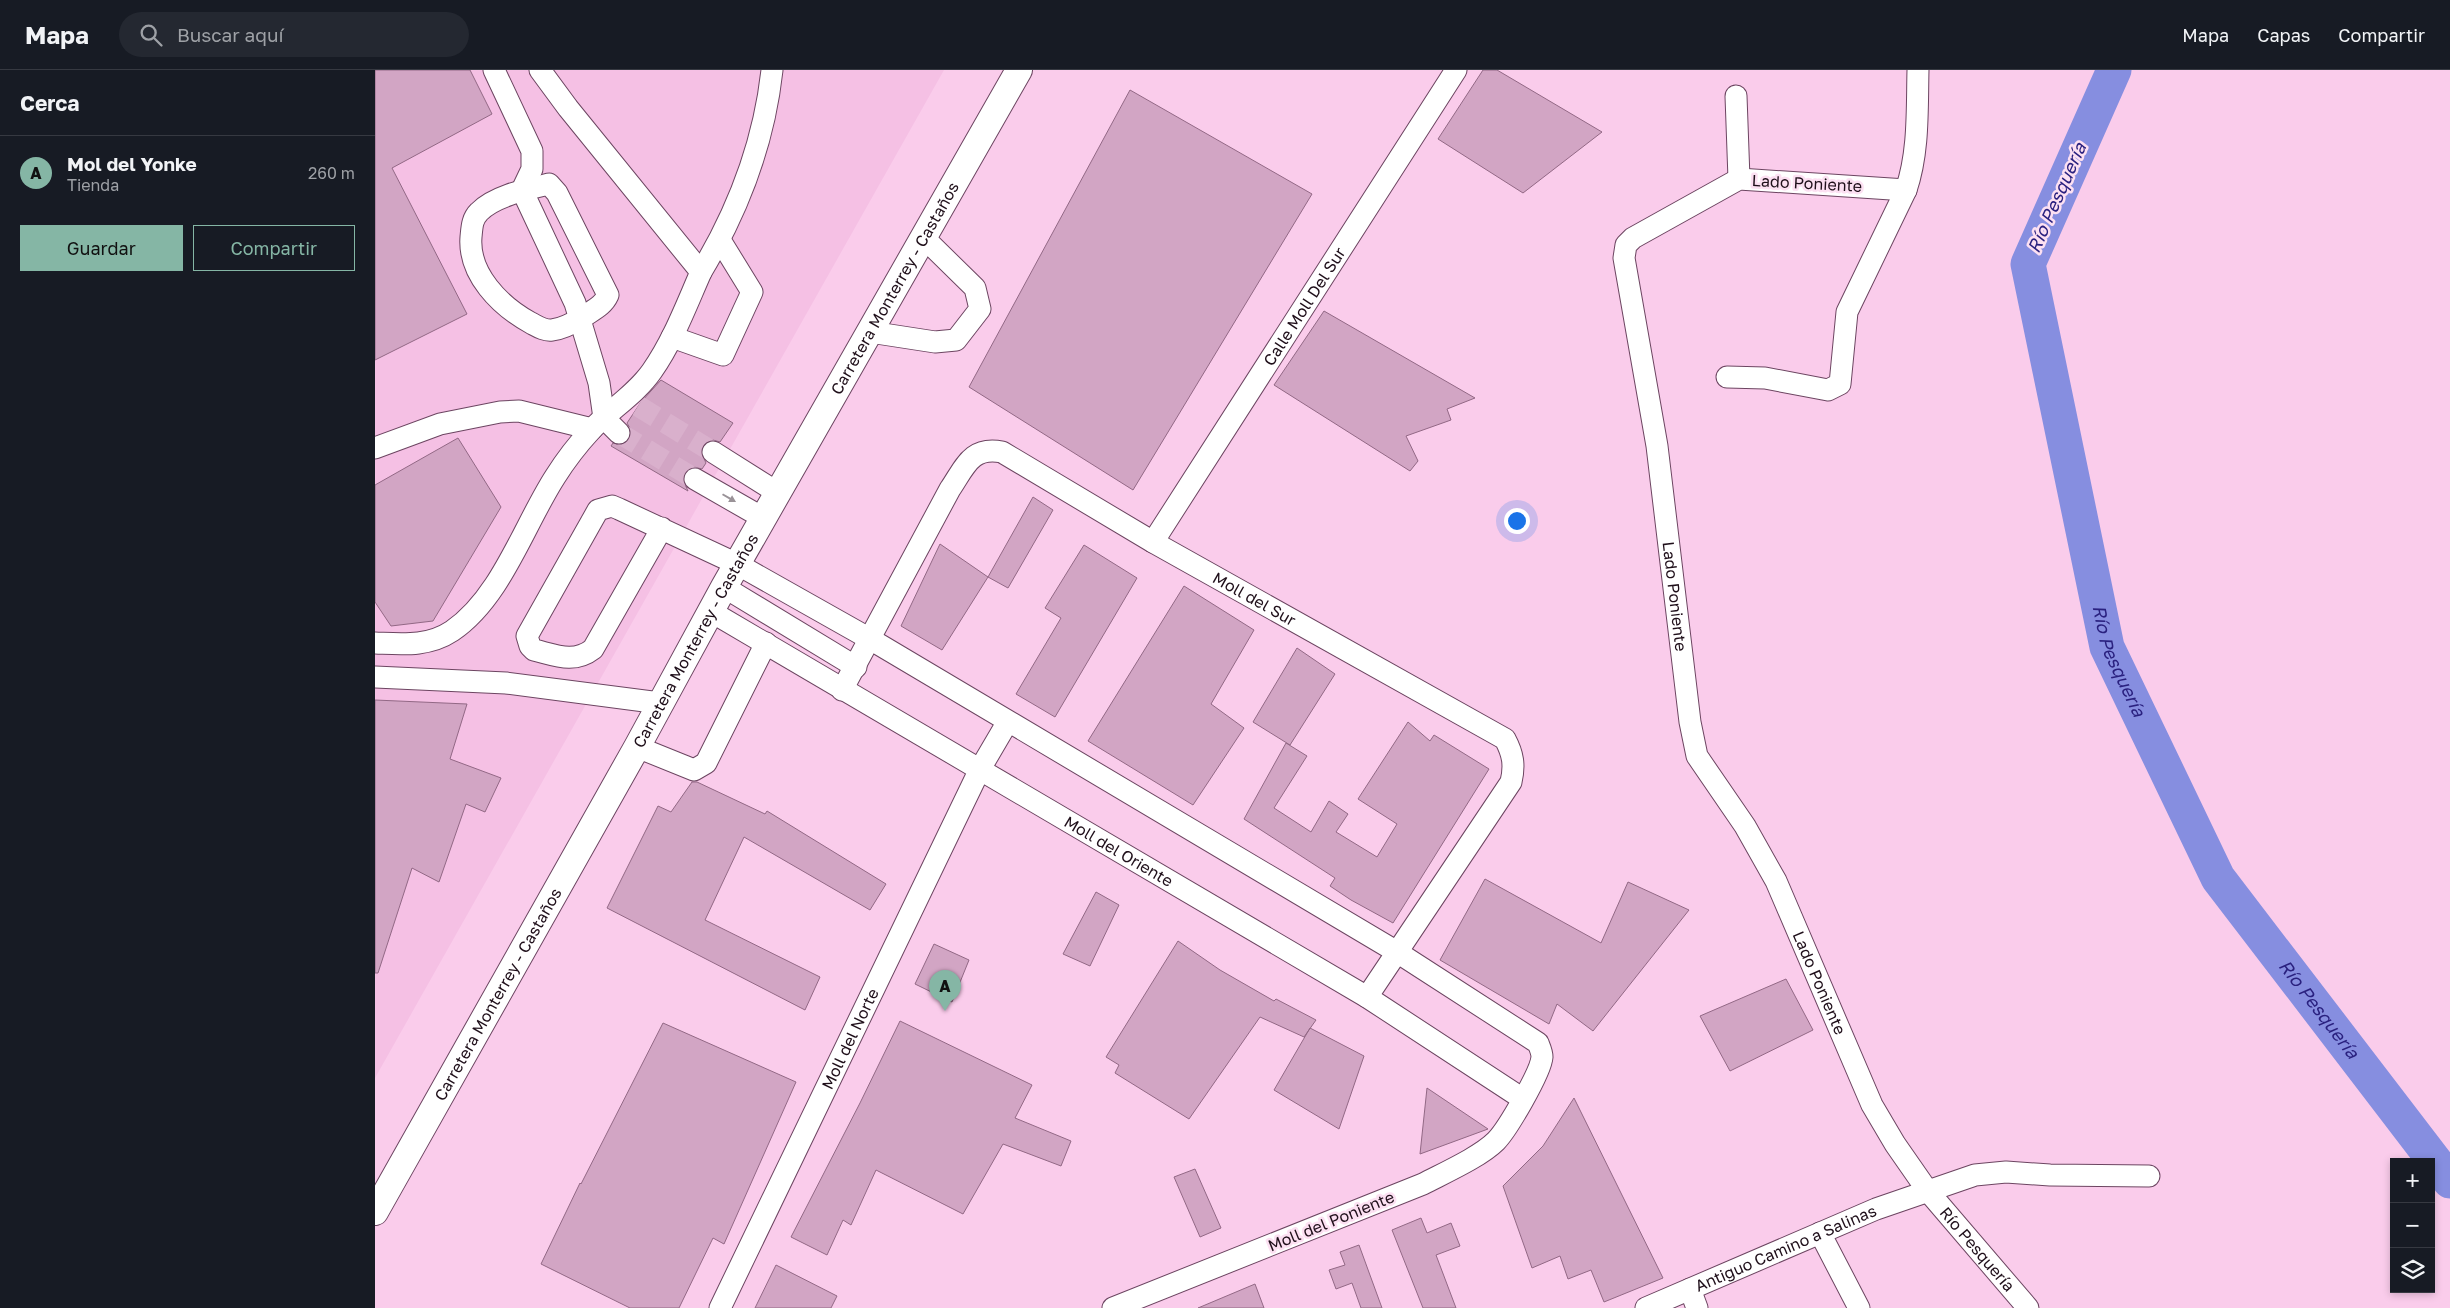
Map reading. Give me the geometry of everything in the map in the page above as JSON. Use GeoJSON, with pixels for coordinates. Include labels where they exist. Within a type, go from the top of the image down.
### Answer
{"type":"FeatureCollection","features":[{"type":"Feature","properties":{"kind":"main road","name":"Carretera Monterrey - Castaños"},"geometry":{"type":"LineString","coordinates":[[375,1212],[637,747],[710,611],[1019,70]]}},
{"type":"Feature","properties":{"kind":"street"},"geometry":{"type":"LineString","coordinates":[[494,70],[532,151],[532,169],[523,190],[534,219],[568,285],[579,319],[599,383],[598,424]]}},
{"type":"Feature","properties":{"kind":"street"},"geometry":{"type":"LineString","coordinates":[[540,70],[568,108],[701,272]]}},
{"type":"Feature","properties":{"kind":"street"},"geometry":{"type":"LineString","coordinates":[[375,643],[419,644],[437,639],[452,631],[472,613],[497,580],[555,476],[598,424],[633,403],[672,337],[701,272],[720,240],[740,199],[759,142],[769,102],[772,70]]}},
{"type":"Feature","properties":{"kind":"street","name":"Calle Moll Del Sur"},"geometry":{"type":"LineString","coordinates":[[1153,542],[1456,70]]}},
{"type":"Feature","properties":{"kind":"street"},"geometry":{"type":"LineString","coordinates":[[1727,377],[1765,378],[1828,390],[1840,384],[1847,312],[1906,190],[1914,159],[1918,70]]}},
{"type":"Feature","properties":{"kind":"street"},"geometry":{"type":"LineString","coordinates":[[1736,96],[1739,179]]}},
{"type":"Feature","properties":{"kind":"street","name":"Lado Poniente"},"geometry":{"type":"LineString","coordinates":[[1906,190],[1739,179],[1633,238],[1626,245],[1624,252],[1657,446],[1693,742],[1697,756],[1745,826],[1775,881],[1873,1105],[1895,1144],[1927,1190]]}},
{"type":"Feature","properties":{"kind":"street"},"geometry":{"type":"LineString","coordinates":[[549,184],[557,193],[608,295],[605,302],[579,319],[551,331],[542,329],[523,318],[497,298],[484,281],[473,257],[471,246],[473,222],[479,212],[489,205],[523,190],[549,184]]}},
{"type":"Feature","properties":{"kind":"street"},"geometry":{"type":"LineString","coordinates":[[870,332],[935,342],[956,340],[980,309],[975,288],[923,237]]}},
{"type":"Feature","properties":{"kind":"street"},"geometry":{"type":"LineString","coordinates":[[672,337],[723,355],[752,292],[720,240]]}},
{"type":"Feature","properties":{"kind":"street"},"geometry":{"type":"LineString","coordinates":[[599,383],[633,403]]}},
{"type":"Feature","properties":{"kind":"street"},"geometry":{"type":"LineString","coordinates":[[375,448],[440,424],[500,412],[519,411],[598,424],[619,434]]}},
{"type":"Feature","properties":{"kind":"street","name":"Moll del Sur"},"geometry":{"type":"LineString","coordinates":[[842,690],[950,489],[971,458],[981,451],[991,450],[1002,452],[1153,542],[1505,739],[1512,753],[1514,768],[1511,782],[1367,997]]}},
{"type":"Feature","properties":{"kind":"street"},"geometry":{"type":"LineString","coordinates":[[713,452],[778,493]]}},
{"type":"Feature","properties":{"kind":"street"},"geometry":{"type":"LineString","coordinates":[[695,479],[763,518]]}},
{"type":"Feature","properties":{"kind":"street","name":"Moll del Poniente"},"geometry":{"type":"LineString","coordinates":[[661,528],[593,649],[585,654],[569,658],[534,650],[529,646],[527,636],[598,510],[612,506],[661,528],[737,564],[870,639],[1397,952],[1538,1043],[1542,1059],[1523,1099],[1495,1142],[1461,1164],[1423,1184],[1113,1308]]}},
{"type":"Feature","properties":{"kind":"street"},"geometry":{"type":"LineString","coordinates":[[724,587],[855,667]]}},
{"type":"Feature","properties":{"kind":"street","name":"Moll del Oriente"},"geometry":{"type":"LineString","coordinates":[[710,611],[1367,997],[1523,1099]]}},
{"type":"Feature","properties":{"kind":"street"},"geometry":{"type":"LineString","coordinates":[[637,747],[694,770],[706,762],[765,643]]}},
{"type":"Feature","properties":{"kind":"street"},"geometry":{"type":"LineString","coordinates":[[375,677],[506,683],[660,703]]}},
{"type":"Feature","properties":{"kind":"street","name":"Moll del Norte"},"geometry":{"type":"LineString","coordinates":[[720,1308],[980,769],[1007,722]]}},
{"type":"Feature","properties":{"kind":"street","name":"Antiguo Camino a Salinas"},"geometry":{"type":"LineString","coordinates":[[1646,1308],[1694,1299],[1820,1233],[1876,1209],[1975,1175],[2006,1172],[2050,1175],[2149,1176]]}},
{"type":"Feature","properties":{"kind":"street","name":"Río Pesquería"},"geometry":{"type":"LineString","coordinates":[[1927,1190],[2028,1308]]}},
{"type":"Feature","properties":{"kind":"street"},"geometry":{"type":"LineString","coordinates":[[1820,1233],[1859,1308]]}},
{"type":"Feature","properties":{"kind":"shaded area"},"geometry":{"type":"Polygon","coordinates":[[[375,70],[944,70],[375,1078],[375,70]]]}},
{"type":"Feature","properties":{"kind":"building"},"geometry":{"type":"Polygon","coordinates":[[[375,70],[470,70],[492,114],[392,168],[467,314],[375,360],[375,70]]]}},
{"type":"Feature","properties":{"kind":"building"},"geometry":{"type":"Polygon","coordinates":[[[1483,70],[1497,70],[1602,132],[1523,193],[1438,139],[1483,70]]]}},
{"type":"Feature","properties":{"kind":"building"},"geometry":{"type":"Polygon","coordinates":[[[1130,90],[1312,194],[1133,490],[969,387],[1130,90]]]}},
{"type":"Feature","properties":{"kind":"building"},"geometry":{"type":"Polygon","coordinates":[[[1324,311],[1475,398],[1447,409],[1451,420],[1406,436],[1418,461],[1410,471],[1274,385],[1324,311]]]}},
{"type":"Feature","properties":{"kind":"building"},"geometry":{"type":"Polygon","coordinates":[[[661,380],[733,423],[720,442],[713,440],[703,445],[701,452],[706,463],[702,469],[694,467],[684,472],[683,480],[688,491],[611,446],[613,443],[622,445],[628,441],[631,430],[627,423],[641,402],[661,380]]]}},
{"type":"Feature","properties":{"kind":"building"},"geometry":{"type":"Polygon","coordinates":[[[458,438],[501,507],[433,621],[391,626],[375,602],[375,485],[458,438]]]}},
{"type":"Feature","properties":{"kind":"building"},"geometry":{"type":"Polygon","coordinates":[[[1033,497],[1053,510],[1008,588],[988,577],[1033,497]]]}},
{"type":"Feature","properties":{"kind":"building"},"geometry":{"type":"Polygon","coordinates":[[[940,544],[988,577],[942,650],[901,626],[940,544]]]}},
{"type":"Feature","properties":{"kind":"building"},"geometry":{"type":"Polygon","coordinates":[[[1084,545],[1137,578],[1055,717],[1016,694],[1061,618],[1045,608],[1084,545]]]}},
{"type":"Feature","properties":{"kind":"building"},"geometry":{"type":"Polygon","coordinates":[[[1184,586],[1254,630],[1211,704],[1244,728],[1193,805],[1088,741],[1184,586]]]}},
{"type":"Feature","properties":{"kind":"building"},"geometry":{"type":"Polygon","coordinates":[[[1297,648],[1335,674],[1290,745],[1253,722],[1297,648]]]}},
{"type":"Feature","properties":{"kind":"building"},"geometry":{"type":"Polygon","coordinates":[[[375,700],[467,704],[450,759],[501,778],[485,812],[466,804],[439,882],[412,868],[378,973],[375,973],[375,700]]]}},
{"type":"Feature","properties":{"kind":"building"},"geometry":{"type":"Polygon","coordinates":[[[1408,722],[1430,741],[1434,735],[1489,769],[1393,923],[1330,886],[1335,878],[1244,819],[1286,743],[1307,756],[1274,808],[1311,832],[1329,801],[1348,814],[1336,832],[1377,857],[1397,824],[1358,799],[1408,722]]]}},
{"type":"Feature","properties":{"kind":"building"},"geometry":{"type":"Polygon","coordinates":[[[692,782],[697,782],[765,814],[767,811],[886,884],[870,910],[744,837],[705,920],[820,977],[805,1010],[607,908],[658,806],[671,812],[692,782]]]}},
{"type":"Feature","properties":{"kind":"building"},"geometry":{"type":"Polygon","coordinates":[[[1485,879],[1601,943],[1628,882],[1689,910],[1593,1031],[1557,1004],[1549,1024],[1440,960],[1485,879]]]}},
{"type":"Feature","properties":{"kind":"building"},"geometry":{"type":"Polygon","coordinates":[[[1096,892],[1119,905],[1090,966],[1063,954],[1096,892]]]}},
{"type":"Feature","properties":{"kind":"building"},"geometry":{"type":"Polygon","coordinates":[[[1178,941],[1220,970],[1274,1001],[1276,999],[1316,1020],[1304,1037],[1260,1017],[1189,1119],[1115,1073],[1119,1065],[1106,1057],[1178,941]]]}},
{"type":"Feature","properties":{"kind":"building"},"geometry":{"type":"Polygon","coordinates":[[[934,944],[969,960],[952,1002],[915,984],[934,944]]]}},
{"type":"Feature","properties":{"kind":"building"},"geometry":{"type":"Polygon","coordinates":[[[1786,979],[1813,1030],[1730,1071],[1700,1016],[1786,979]]]}},
{"type":"Feature","properties":{"kind":"building"},"geometry":{"type":"Polygon","coordinates":[[[900,1021],[1032,1085],[1015,1118],[1071,1141],[1061,1166],[1003,1144],[963,1214],[876,1170],[851,1225],[843,1220],[827,1255],[791,1237],[900,1021]]]}},
{"type":"Feature","properties":{"kind":"building"},"geometry":{"type":"Polygon","coordinates":[[[663,1023],[796,1082],[724,1244],[713,1238],[679,1308],[630,1308],[541,1264],[580,1183],[663,1023]]]}},
{"type":"Feature","properties":{"kind":"building"},"geometry":{"type":"Polygon","coordinates":[[[1310,1028],[1364,1056],[1339,1129],[1274,1090],[1310,1028]]]}},
{"type":"Feature","properties":{"kind":"building"},"geometry":{"type":"Polygon","coordinates":[[[1427,1088],[1488,1129],[1420,1154],[1427,1088]]]}},
{"type":"Feature","properties":{"kind":"building"},"geometry":{"type":"Polygon","coordinates":[[[1574,1098],[1663,1278],[1604,1302],[1591,1270],[1568,1279],[1560,1256],[1532,1268],[1503,1186],[1543,1146],[1574,1098]]]}},
{"type":"Feature","properties":{"kind":"building"},"geometry":{"type":"Polygon","coordinates":[[[1195,1169],[1221,1228],[1200,1237],[1174,1177],[1195,1169]]]}},
{"type":"Feature","properties":{"kind":"building"},"geometry":{"type":"Polygon","coordinates":[[[1421,1218],[1427,1233],[1451,1223],[1460,1246],[1436,1255],[1456,1308],[1423,1308],[1392,1230],[1421,1218]]]}},
{"type":"Feature","properties":{"kind":"building"},"geometry":{"type":"Polygon","coordinates":[[[1359,1245],[1382,1308],[1361,1308],[1352,1283],[1336,1289],[1329,1270],[1345,1265],[1340,1252],[1359,1245]]]}},
{"type":"Feature","properties":{"kind":"building"},"geometry":{"type":"Polygon","coordinates":[[[776,1265],[837,1296],[831,1308],[755,1308],[776,1265]]]}},
{"type":"Feature","properties":{"kind":"building"},"geometry":{"type":"Polygon","coordinates":[[[1255,1284],[1264,1308],[1198,1308],[1255,1284]]]}},
{"type":"Feature","properties":{"kind":"waterway","name":"Río Pesquería"},"geometry":{"type":"LineString","coordinates":[[2114,70],[2028,264],[2107,647],[2218,878],[2450,1181]]}},
{"type":"Feature","properties":{"kind":"tunnel"},"geometry":{"type":"LineString","coordinates":[[638,406],[713,452]]}},
{"type":"Feature","properties":{"kind":"tunnel"},"geometry":{"type":"LineString","coordinates":[[619,433],[695,479]]}},
{"type":"Feature","properties":{"kind":"place","name":"Mol del Yonke"},"geometry":{"type":"Point","coordinates":[945,1011]}}]}
